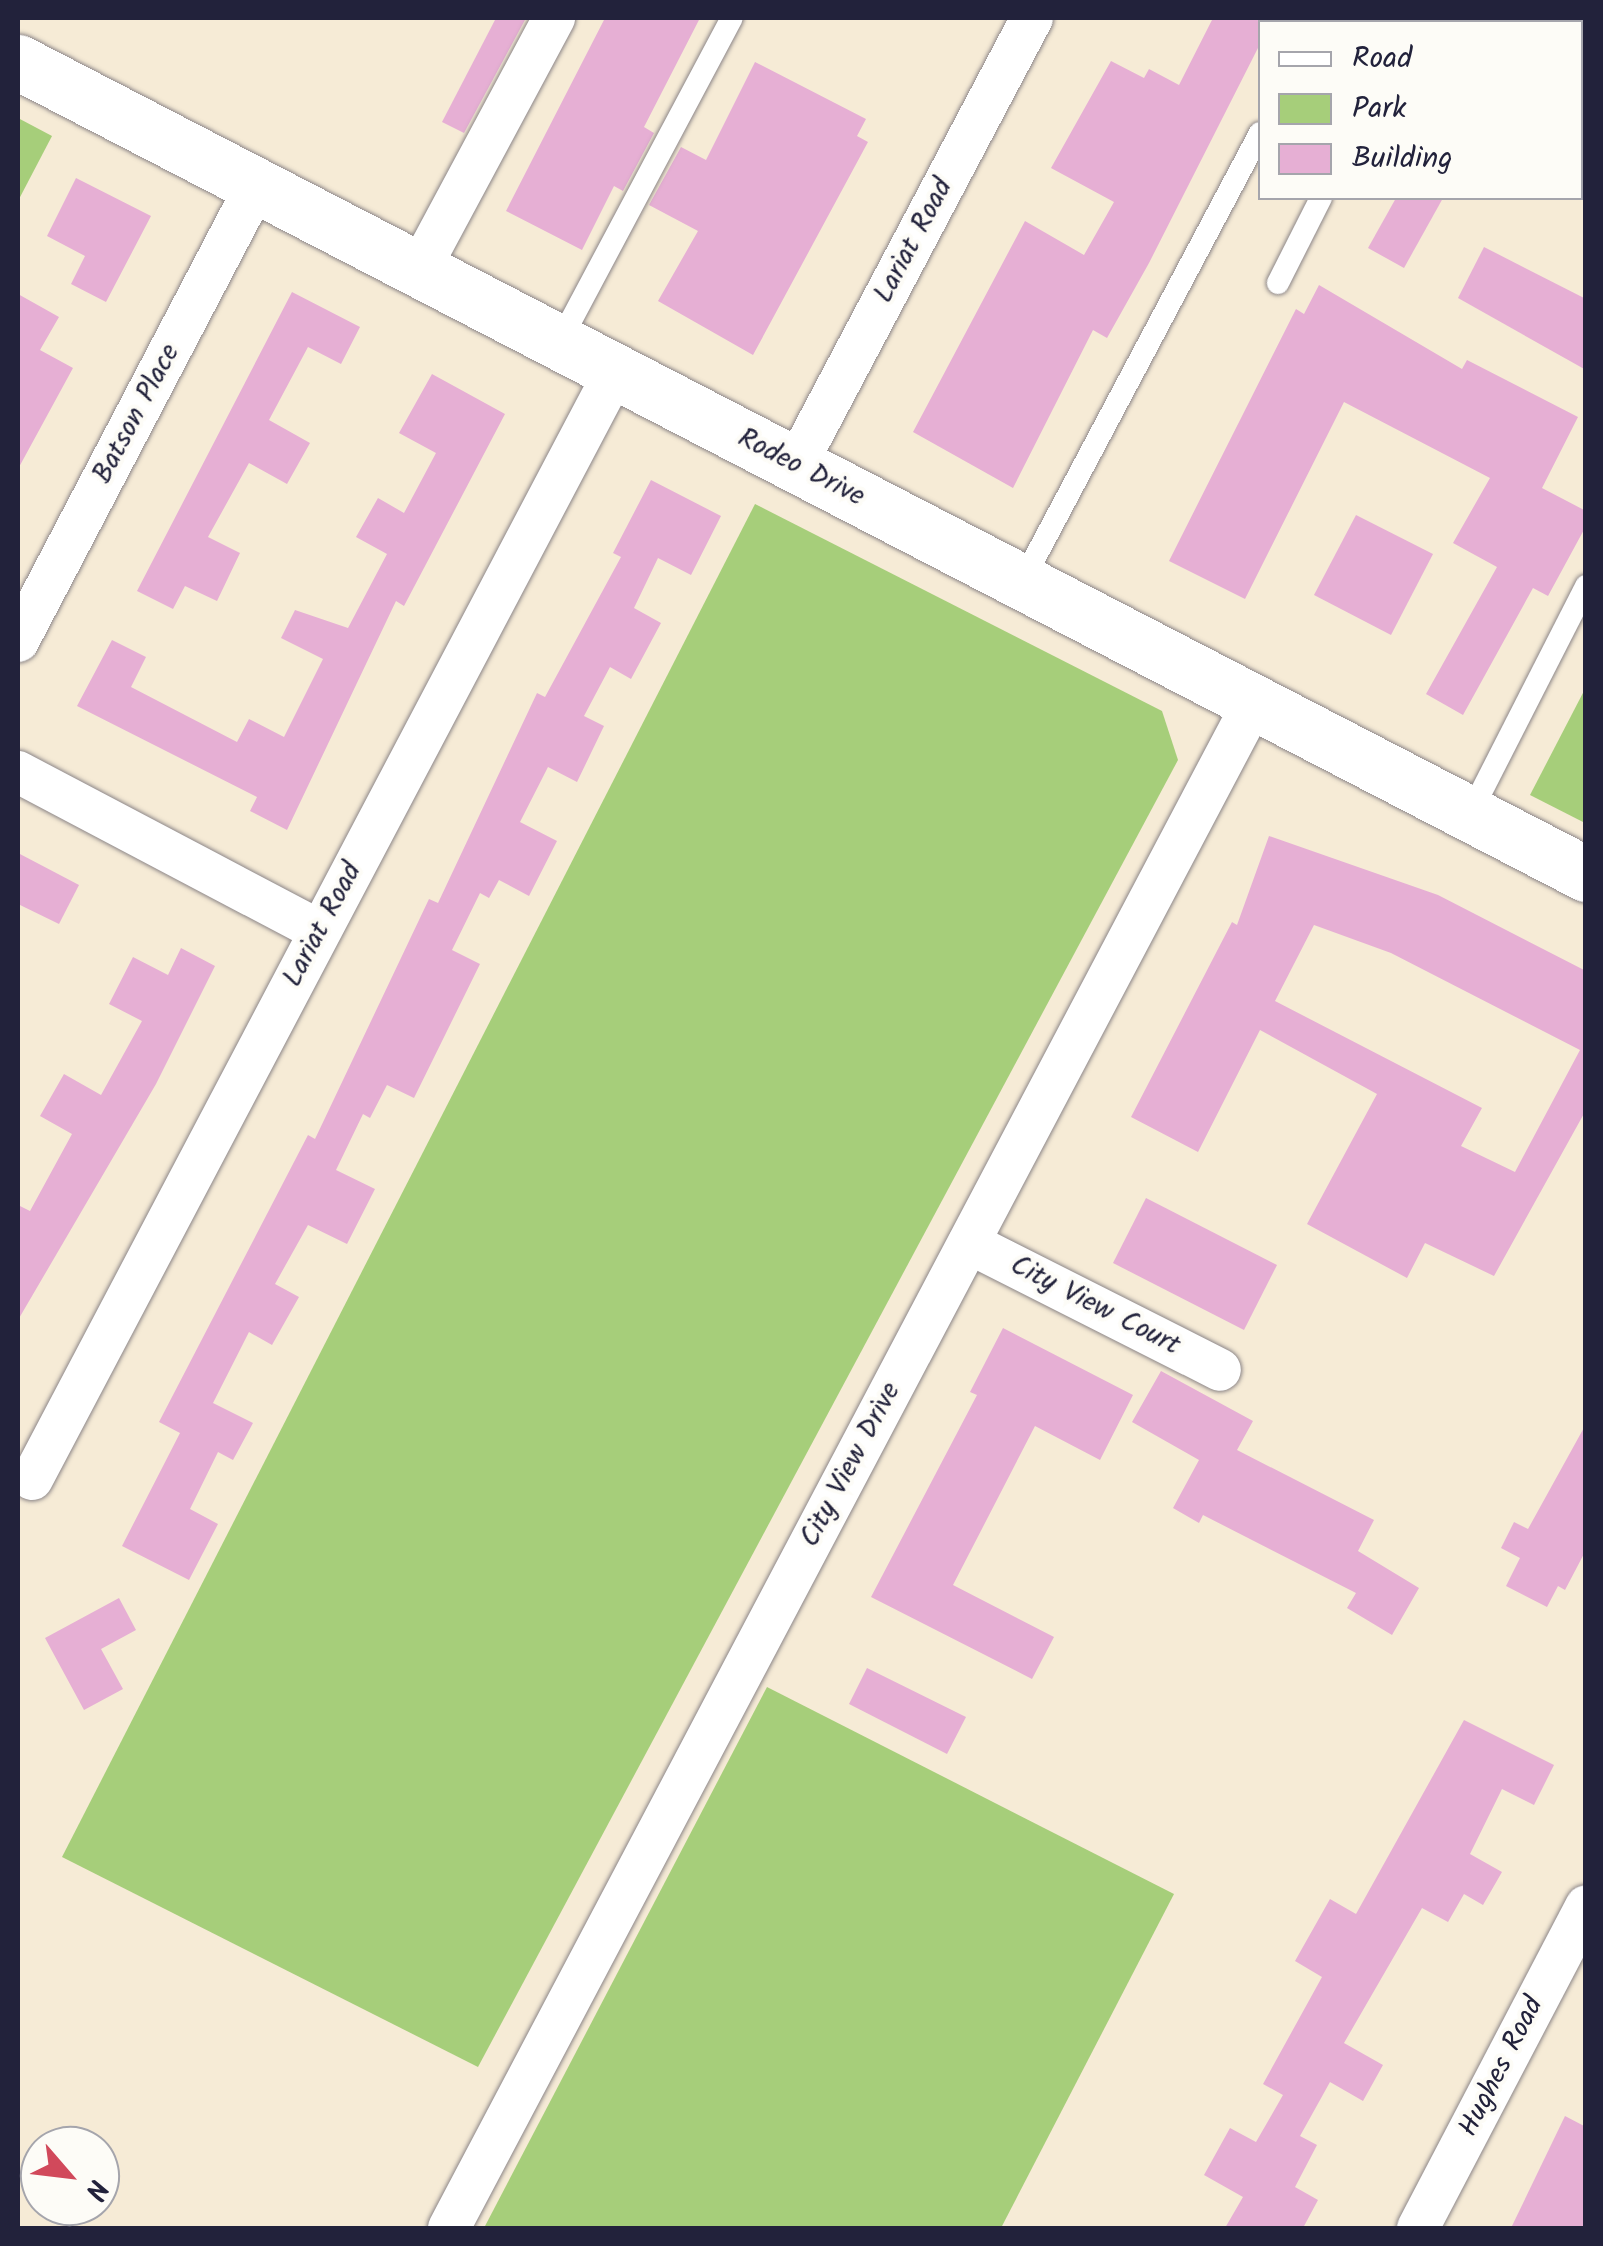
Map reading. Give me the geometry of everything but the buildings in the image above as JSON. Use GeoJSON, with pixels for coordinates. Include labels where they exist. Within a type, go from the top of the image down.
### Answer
{"type":"FeatureCollection","features":[{"type":"Feature","properties":{"kind":"street"},"geometry":{"type":"LineString","coordinates":[[419,270],[554,18]]}},
{"type":"Feature","properties":{"kind":"street","name":"Lariat Road"},"geometry":{"type":"LineString","coordinates":[[796,465],[1032,18]]}},
{"type":"Feature","properties":{"kind":"street","name":"Rodeo Drive"},"geometry":{"type":"LineString","coordinates":[[18,62],[1586,874]]}},
{"type":"Feature","properties":{"kind":"street","name":"Batson Place"},"geometry":{"type":"LineString","coordinates":[[18,641],[256,186]]}},
{"type":"Feature","properties":{"kind":"street","name":"Lariat Road"},"geometry":{"type":"LineString","coordinates":[[32,1480],[615,372]]}},
{"type":"Feature","properties":{"kind":"street","name":"City View Drive"},"geometry":{"type":"LineString","coordinates":[[448,2228],[1254,702]]}},
{"type":"Feature","properties":{"kind":"street"},"geometry":{"type":"LineString","coordinates":[[18,772],[320,932]]}},
{"type":"Feature","properties":{"kind":"street","name":"City View Court"},"geometry":{"type":"LineString","coordinates":[[969,1243],[1220,1370]]}},
{"type":"Feature","properties":{"kind":"street","name":"Hughes Road"},"geometry":{"type":"LineString","coordinates":[[1418,2228],[1586,1906]]}},
{"type":"Feature","properties":{"kind":"lane"},"geometry":{"type":"LineString","coordinates":[[560,343],[732,18]]}},
{"type":"Feature","properties":{"kind":"lane"},"geometry":{"type":"LineString","coordinates":[[1022,582],[1258,142]]}},
{"type":"Feature","properties":{"kind":"lane"},"geometry":{"type":"LineString","coordinates":[[1278,282],[1320,200]]}},
{"type":"Feature","properties":{"kind":"lane"},"geometry":{"type":"LineString","coordinates":[[1470,814],[1586,586]]}},
{"type":"Feature","properties":{"kind":"green space"},"geometry":{"type":"Polygon","coordinates":[[[18,118],[52,136],[18,201],[18,118]]]}},
{"type":"Feature","properties":{"kind":"green space"},"geometry":{"type":"Polygon","coordinates":[[[755,504],[1162,711],[1178,760],[478,2067],[62,1857],[755,504]]]}},
{"type":"Feature","properties":{"kind":"green space"},"geometry":{"type":"Polygon","coordinates":[[[1585,689],[1585,823],[1530,795],[1585,689]]]}},
{"type":"Feature","properties":{"kind":"green space"},"geometry":{"type":"Polygon","coordinates":[[[767,1687],[1174,1894],[1001,2228],[484,2228],[767,1687]]]}}]}
